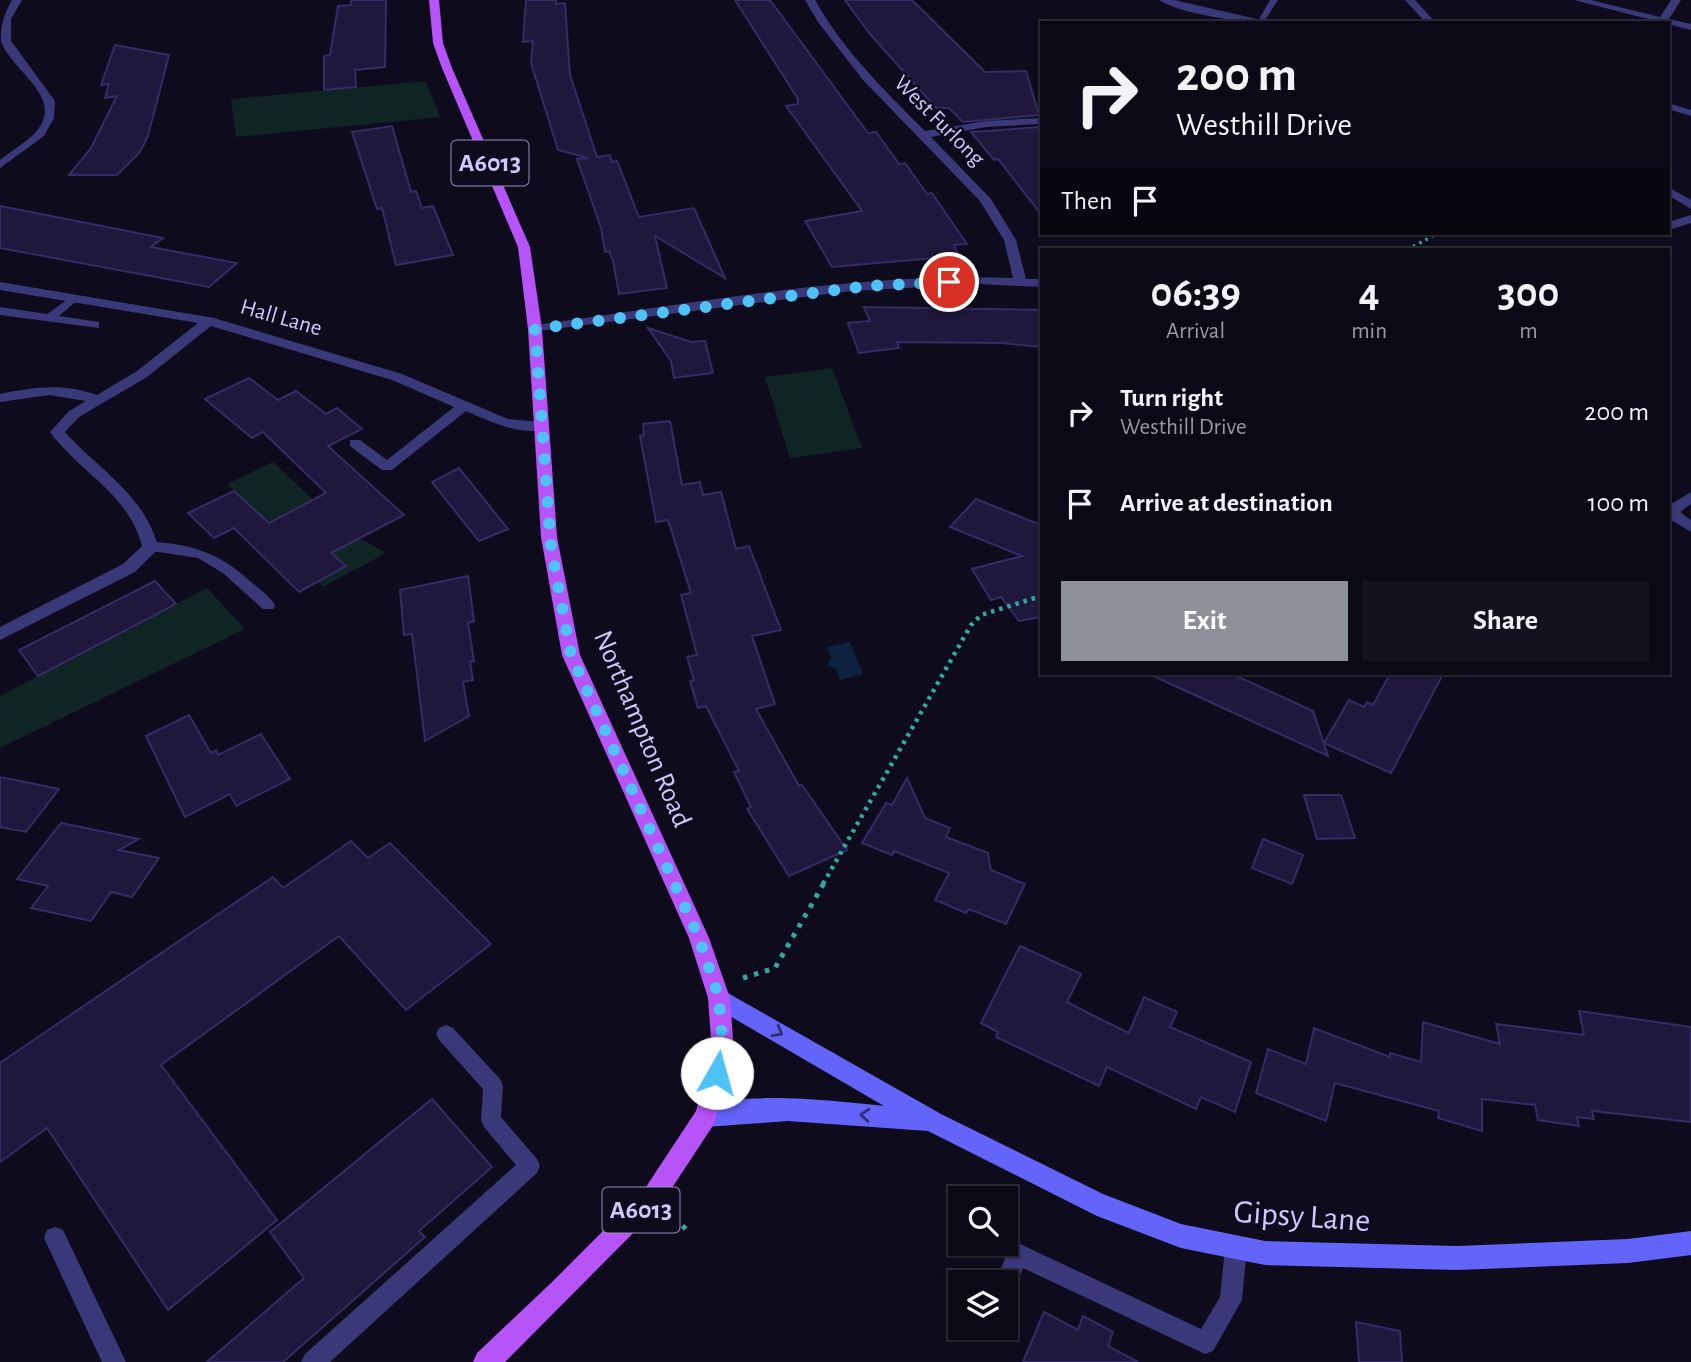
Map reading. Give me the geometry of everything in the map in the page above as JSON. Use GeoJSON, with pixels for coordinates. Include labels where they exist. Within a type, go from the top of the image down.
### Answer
{"type":"FeatureCollection","features":[{"type":"Feature","properties":{"kind":"main road","name":"Northampton Road"},"geometry":{"type":"LineString","coordinates":[[434,0],[438,43],[447,68],[524,247],[535,329],[551,548],[571,655],[699,938],[717,992],[723,1052],[706,1116],[652,1198],[560,1292],[486,1362]]}},
{"type":"Feature","properties":{"kind":"main road","name":"Gipsy Lane"},"geometry":{"type":"LineString","coordinates":[[717,992],[933,1122],[1097,1204],[1181,1236],[1265,1253],[1457,1258],[1628,1251],[1691,1243]]}},
{"type":"Feature","properties":{"kind":"main road","name":"Gipsy Lane"},"geometry":{"type":"LineString","coordinates":[[706,1116],[744,1110],[813,1110],[933,1122]]}},
{"type":"Feature","properties":{"kind":"street"},"geometry":{"type":"LineString","coordinates":[[0,165],[40,134],[49,118],[50,101],[6,41],[6,19],[17,0]]}},
{"type":"Feature","properties":{"kind":"street","name":"West Furlong"},"geometry":{"type":"LineString","coordinates":[[810,0],[821,20],[866,78],[985,199],[1010,240],[1020,281]]}},
{"type":"Feature","properties":{"kind":"street"},"geometry":{"type":"LineString","coordinates":[[1164,0],[1207,12],[1258,21]]}},
{"type":"Feature","properties":{"kind":"street"},"geometry":{"type":"LineString","coordinates":[[1410,0],[1429,21]]}},
{"type":"Feature","properties":{"kind":"street"},"geometry":{"type":"LineString","coordinates":[[1579,0],[1666,21]]}},
{"type":"Feature","properties":{"kind":"street"},"geometry":{"type":"LineString","coordinates":[[1662,20],[1672,10],[1676,0]]}},
{"type":"Feature","properties":{"kind":"street"},"geometry":{"type":"LineString","coordinates":[[1670,22],[1691,27]]}},
{"type":"Feature","properties":{"kind":"street"},"geometry":{"type":"LineString","coordinates":[[1670,107],[1691,113]]}},
{"type":"Feature","properties":{"kind":"street"},"geometry":{"type":"LineString","coordinates":[[924,135],[986,124],[1040,121]]}},
{"type":"Feature","properties":{"kind":"street"},"geometry":{"type":"LineString","coordinates":[[1670,191],[1691,205]]}},
{"type":"Feature","properties":{"kind":"street"},"geometry":{"type":"LineString","coordinates":[[1670,225],[1691,219]]}},
{"type":"Feature","properties":{"kind":"street"},"geometry":{"type":"LineString","coordinates":[[535,329],[867,286],[1020,281],[1040,283]]}},
{"type":"Feature","properties":{"kind":"street","name":"Hall Lane"},"geometry":{"type":"LineString","coordinates":[[0,286],[209,321],[397,377],[505,423],[540,426]]}},
{"type":"Feature","properties":{"kind":"street"},"geometry":{"type":"LineString","coordinates":[[0,634],[129,568],[150,547],[148,528],[129,504],[73,453],[57,432],[64,422],[152,367],[209,321]]}},
{"type":"Feature","properties":{"kind":"street"},"geometry":{"type":"LineString","coordinates":[[0,398],[44,388],[76,391],[98,400]]}},
{"type":"Feature","properties":{"kind":"street"},"geometry":{"type":"LineString","coordinates":[[355,443],[387,467],[465,405]]}},
{"type":"Feature","properties":{"kind":"street"},"geometry":{"type":"LineString","coordinates":[[1670,510],[1691,497]]}},
{"type":"Feature","properties":{"kind":"street"},"geometry":{"type":"LineString","coordinates":[[1670,512],[1691,527]]}},
{"type":"Feature","properties":{"kind":"lane"},"geometry":{"type":"LineString","coordinates":[[1264,21],[1274,0]]}},
{"type":"Feature","properties":{"kind":"lane"},"geometry":{"type":"LineString","coordinates":[[49,319],[74,298]]}},
{"type":"Feature","properties":{"kind":"lane"},"geometry":{"type":"LineString","coordinates":[[0,311],[94,326]]}},
{"type":"Feature","properties":{"kind":"lane"},"geometry":{"type":"LineString","coordinates":[[150,547],[178,546],[213,556],[268,605]]}},
{"type":"Feature","properties":{"kind":"lane"},"geometry":{"type":"LineString","coordinates":[[313,1362],[530,1166],[491,1120],[493,1086],[446,1034]]}},
{"type":"Feature","properties":{"kind":"lane"},"geometry":{"type":"LineString","coordinates":[[55,1238],[114,1362]]}},
{"type":"Feature","properties":{"kind":"lane"},"geometry":{"type":"LineString","coordinates":[[1011,1270],[1018,1254],[1205,1343],[1231,1300],[1236,1248]]}},
{"type":"Feature","properties":{"kind":"path"},"geometry":{"type":"LineString","coordinates":[[1411,248],[1434,235]]}},
{"type":"Feature","properties":{"kind":"path"},"geometry":{"type":"LineString","coordinates":[[717,992],[775,968],[971,625],[981,615],[1040,596]]}},
{"type":"Feature","properties":{"kind":"green space"},"geometry":{"type":"Polygon","coordinates":[[[426,81],[440,117],[236,137],[231,99],[426,81]]]}},
{"type":"Feature","properties":{"kind":"green space"},"geometry":{"type":"Polygon","coordinates":[[[832,368],[862,448],[790,458],[765,377],[832,368]]]}},
{"type":"Feature","properties":{"kind":"green space"},"geometry":{"type":"Polygon","coordinates":[[[273,462],[326,512],[301,526],[287,513],[268,523],[227,484],[273,462]]]}},
{"type":"Feature","properties":{"kind":"green space"},"geometry":{"type":"Polygon","coordinates":[[[359,538],[386,553],[323,587],[317,582],[345,566],[317,540],[359,538]]]}},
{"type":"Feature","properties":{"kind":"green space"},"geometry":{"type":"Polygon","coordinates":[[[207,588],[245,629],[0,748],[0,696],[207,588]]]}},
{"type":"Feature","properties":{"kind":"water"},"geometry":{"type":"Polygon","coordinates":[[[850,642],[863,674],[840,680],[836,669],[827,665],[831,658],[827,647],[850,642]]]}},
{"type":"Feature","properties":{"kind":"building"},"geometry":{"type":"Polygon","coordinates":[[[351,0],[386,0],[385,67],[355,70],[356,87],[324,90],[324,56],[330,55],[338,6],[351,5],[351,0]]]}},
{"type":"Feature","properties":{"kind":"building"},"geometry":{"type":"Polygon","coordinates":[[[526,0],[556,0],[556,4],[565,3],[570,75],[597,157],[610,155],[612,162],[617,161],[639,217],[694,208],[725,278],[655,236],[667,288],[619,294],[613,261],[609,251],[605,252],[601,228],[577,159],[588,158],[558,150],[531,63],[533,41],[523,42],[526,0]]]}},
{"type":"Feature","properties":{"kind":"building"},"geometry":{"type":"Polygon","coordinates":[[[735,0],[770,0],[868,133],[876,132],[899,164],[905,163],[927,194],[932,193],[967,244],[954,245],[959,256],[832,267],[805,221],[862,211],[786,106],[798,104],[798,99],[735,0]]]}},
{"type":"Feature","properties":{"kind":"building"},"geometry":{"type":"Polygon","coordinates":[[[845,0],[912,0],[985,72],[1026,71],[1039,115],[963,122],[949,108],[936,108],[870,34],[845,0]]]}},
{"type":"Feature","properties":{"kind":"building"},"geometry":{"type":"Polygon","coordinates":[[[115,45],[169,55],[148,136],[140,152],[117,175],[69,175],[91,148],[117,96],[105,98],[109,84],[101,85],[115,45]]]}},
{"type":"Feature","properties":{"kind":"building"},"geometry":{"type":"Polygon","coordinates":[[[392,126],[411,192],[416,191],[422,208],[433,206],[453,255],[396,265],[382,208],[377,209],[352,132],[392,126]]]}},
{"type":"Feature","properties":{"kind":"building"},"geometry":{"type":"Polygon","coordinates":[[[1040,127],[1040,213],[998,159],[994,160],[971,132],[1040,127]]]}},
{"type":"Feature","properties":{"kind":"building"},"geometry":{"type":"Polygon","coordinates":[[[0,206],[163,238],[151,247],[237,263],[209,287],[0,248],[0,206]]]}},
{"type":"Feature","properties":{"kind":"building"},"geometry":{"type":"Polygon","coordinates":[[[864,307],[1040,310],[1040,347],[1001,343],[897,342],[899,348],[859,353],[848,323],[870,321],[864,307]]]}},
{"type":"Feature","properties":{"kind":"building"},"geometry":{"type":"Polygon","coordinates":[[[648,328],[691,342],[705,341],[713,373],[674,378],[671,361],[648,328]]]}},
{"type":"Feature","properties":{"kind":"building"},"geometry":{"type":"Polygon","coordinates":[[[249,378],[278,400],[296,391],[326,414],[337,408],[362,429],[328,446],[404,515],[331,553],[346,566],[299,592],[234,528],[214,538],[188,513],[234,491],[269,523],[326,493],[263,432],[252,438],[205,399],[249,378]]]}},
{"type":"Feature","properties":{"kind":"building"},"geometry":{"type":"Polygon","coordinates":[[[670,421],[682,485],[700,482],[703,495],[721,492],[736,549],[749,546],[781,630],[752,636],[775,704],[756,709],[799,786],[802,785],[847,850],[789,876],[747,809],[751,807],[734,772],[739,771],[706,706],[698,708],[690,681],[694,680],[687,657],[697,655],[681,595],[691,593],[668,520],[656,522],[640,436],[644,435],[643,424],[670,421]]]}},
{"type":"Feature","properties":{"kind":"building"},"geometry":{"type":"Polygon","coordinates":[[[459,468],[508,529],[479,541],[432,482],[459,468]]]}},
{"type":"Feature","properties":{"kind":"building"},"geometry":{"type":"Polygon","coordinates":[[[976,499],[1040,525],[1040,617],[1019,621],[1001,597],[991,600],[972,569],[1022,556],[950,527],[976,499]]]}},
{"type":"Feature","properties":{"kind":"building"},"geometry":{"type":"Polygon","coordinates":[[[468,576],[474,621],[468,623],[474,661],[470,662],[473,680],[463,682],[469,716],[425,741],[412,634],[404,635],[400,590],[468,576]]]}},
{"type":"Feature","properties":{"kind":"building"},"geometry":{"type":"Polygon","coordinates":[[[155,581],[176,604],[38,676],[19,650],[155,581]]]}},
{"type":"Feature","properties":{"kind":"building"},"geometry":{"type":"Polygon","coordinates":[[[1151,675],[1234,675],[1313,711],[1328,756],[1151,675]]]}},
{"type":"Feature","properties":{"kind":"building"},"geometry":{"type":"Polygon","coordinates":[[[1389,675],[1442,675],[1391,773],[1324,743],[1349,700],[1364,707],[1367,702],[1373,705],[1389,675]]]}},
{"type":"Feature","properties":{"kind":"building"},"geometry":{"type":"Polygon","coordinates":[[[189,715],[211,753],[216,750],[218,755],[261,734],[290,779],[236,806],[230,794],[185,817],[146,736],[189,715]]]}},
{"type":"Feature","properties":{"kind":"building"},"geometry":{"type":"Polygon","coordinates":[[[0,777],[59,789],[26,832],[0,827],[0,777]]]}},
{"type":"Feature","properties":{"kind":"building"},"geometry":{"type":"Polygon","coordinates":[[[907,778],[925,818],[950,828],[946,837],[988,853],[991,870],[1025,884],[1006,924],[969,909],[966,913],[935,900],[949,873],[894,851],[892,855],[862,843],[886,803],[892,805],[907,778]]]}},
{"type":"Feature","properties":{"kind":"building"},"geometry":{"type":"Polygon","coordinates":[[[1304,795],[1341,795],[1355,838],[1317,839],[1304,795]]]}},
{"type":"Feature","properties":{"kind":"building"},"geometry":{"type":"Polygon","coordinates":[[[61,823],[139,839],[119,850],[159,858],[132,897],[111,892],[91,921],[31,908],[48,886],[17,879],[61,823]]]}},
{"type":"Feature","properties":{"kind":"building"},"geometry":{"type":"Polygon","coordinates":[[[1263,839],[1303,855],[1292,884],[1252,868],[1263,839]]]}},
{"type":"Feature","properties":{"kind":"building"},"geometry":{"type":"Polygon","coordinates":[[[351,841],[368,858],[390,843],[491,944],[406,1010],[339,936],[161,1065],[277,1220],[168,1310],[47,1128],[0,1162],[0,1063],[273,877],[283,888],[351,841]]]}},
{"type":"Feature","properties":{"kind":"building"},"geometry":{"type":"Polygon","coordinates":[[[1020,946],[1081,974],[1067,1002],[1098,1018],[1129,1033],[1144,997],[1177,1012],[1170,1027],[1251,1062],[1235,1112],[1201,1097],[1196,1109],[1107,1067],[1099,1086],[996,1037],[998,1032],[981,1023],[1020,946]]]}},
{"type":"Feature","properties":{"kind":"building"},"geometry":{"type":"Polygon","coordinates":[[[1579,1011],[1691,1027],[1691,1122],[1592,1111],[1594,1119],[1577,1117],[1579,1126],[1538,1120],[1535,1105],[1482,1099],[1482,1131],[1438,1118],[1439,1111],[1335,1083],[1326,1121],[1256,1093],[1268,1049],[1306,1064],[1314,1028],[1390,1057],[1390,1053],[1421,1062],[1423,1022],[1500,1044],[1496,1024],[1584,1035],[1579,1011]]]}},
{"type":"Feature","properties":{"kind":"building"},"geometry":{"type":"Polygon","coordinates":[[[432,1099],[492,1167],[419,1231],[425,1237],[283,1362],[207,1362],[304,1278],[270,1232],[432,1099]]]}},
{"type":"Feature","properties":{"kind":"building"},"geometry":{"type":"Polygon","coordinates":[[[1044,1312],[1078,1330],[1083,1316],[1113,1332],[1108,1346],[1138,1362],[1023,1362],[1044,1312]]]}},
{"type":"Feature","properties":{"kind":"building"},"geometry":{"type":"Polygon","coordinates":[[[1356,1322],[1400,1331],[1402,1362],[1359,1362],[1356,1322]]]}},
{"type":"Feature","properties":{"kind":"route"},"geometry":{"type":"LineString","coordinates":[[717,1073],[723,1052],[719,998],[699,938],[571,655],[551,548],[535,329],[867,286],[949,282]]}}]}
